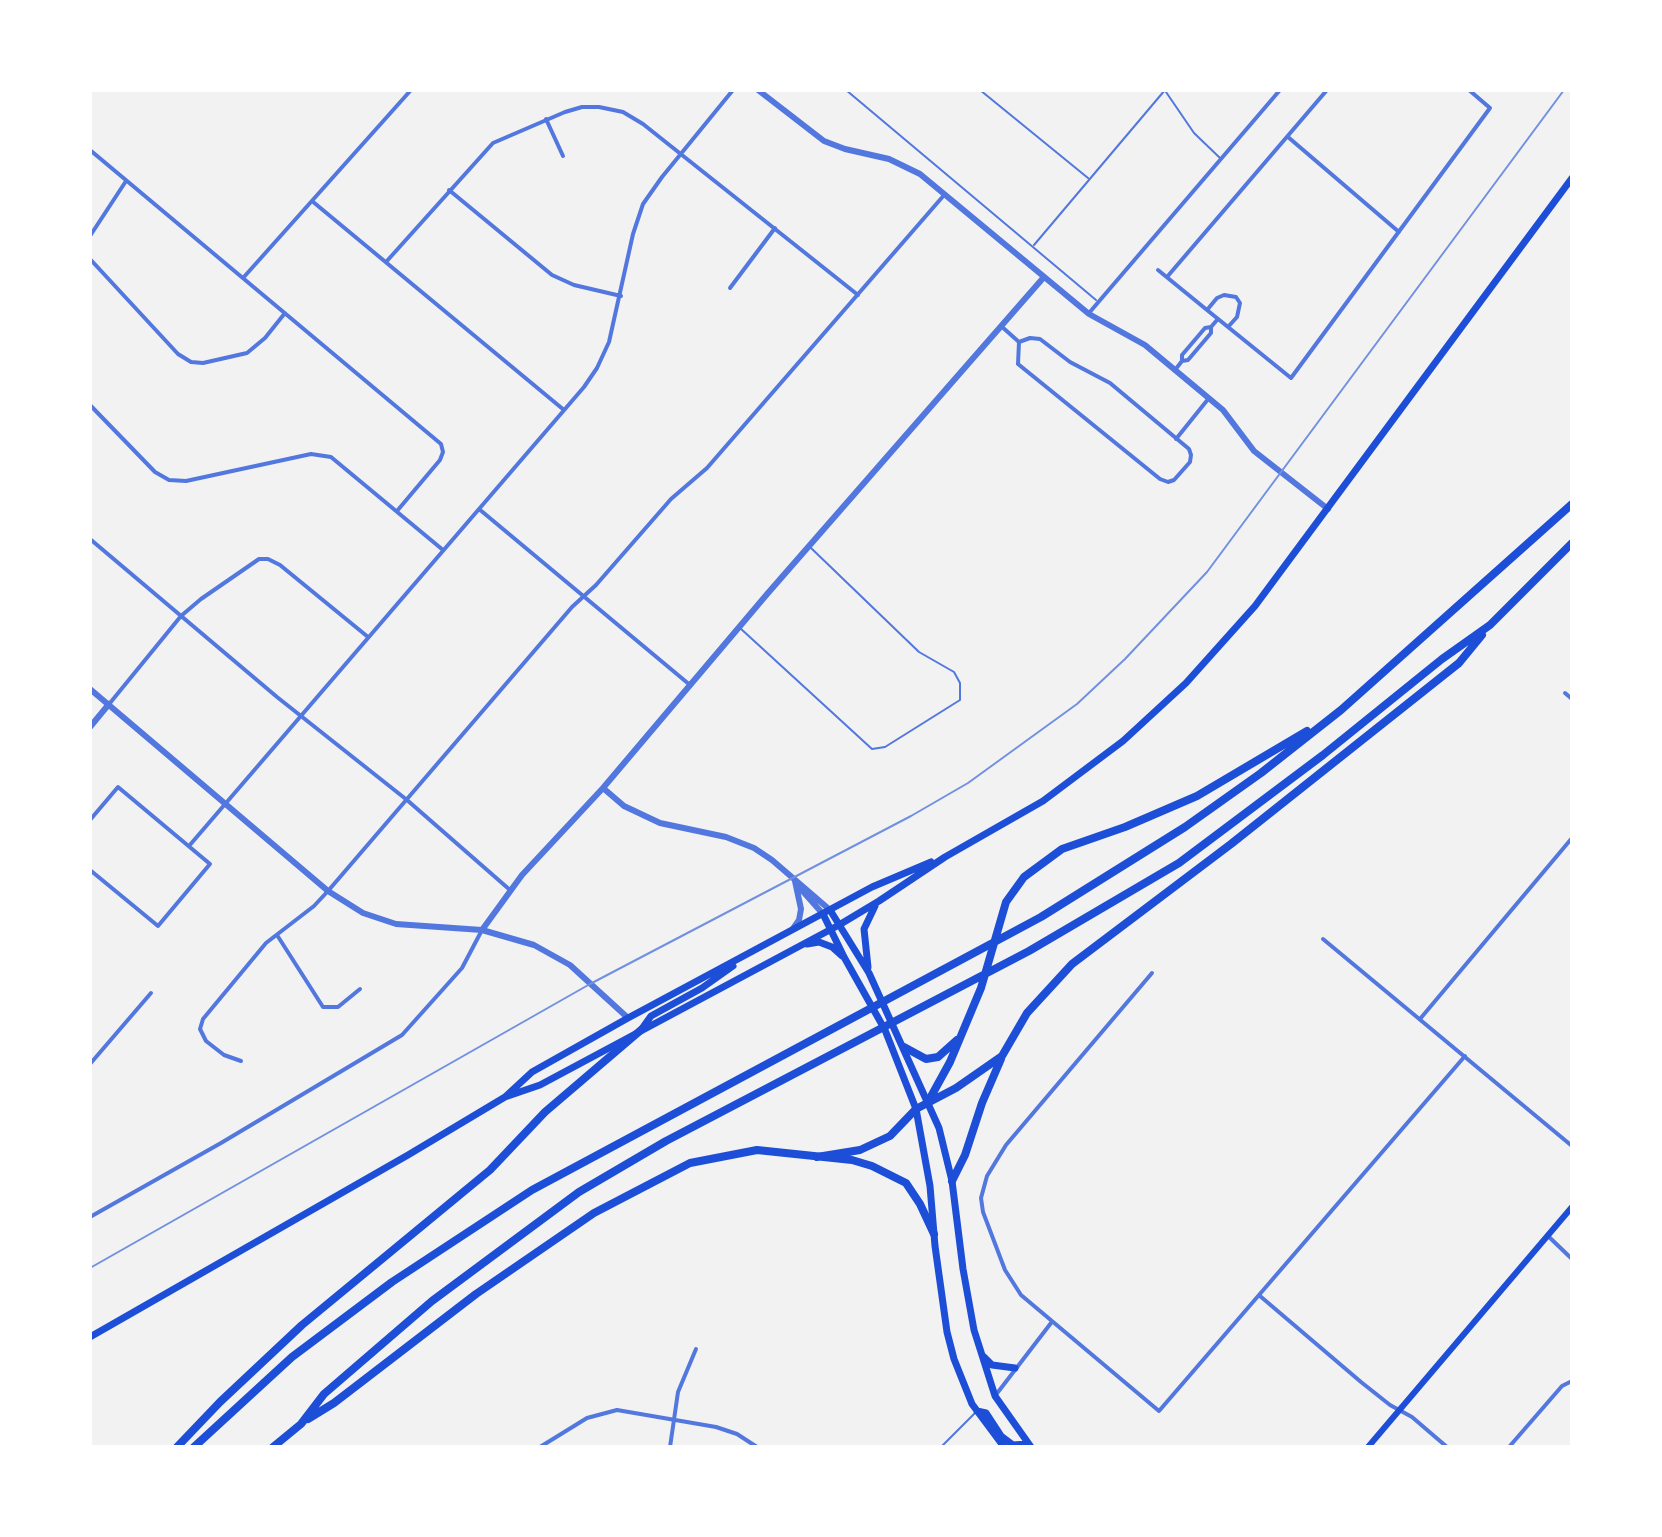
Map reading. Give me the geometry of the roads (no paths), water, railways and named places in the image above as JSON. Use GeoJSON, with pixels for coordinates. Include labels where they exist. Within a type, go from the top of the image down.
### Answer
{"type":"FeatureCollection","features":[{"type":"Feature","properties":{"kind":"highway"},"geometry":{"type":"LineString","coordinates":[[194,1447],[292,1357],[392,1282],[532,1190],[1041,917],[1185,827],[1341,710],[1572,504]]}},
{"type":"Feature","properties":{"kind":"highway"},"geometry":{"type":"LineString","coordinates":[[952,1181],[1002,1056],[1017,1028],[1039,998],[1072,964],[1231,844],[1459,663],[1490,625],[1572,543]]}},
{"type":"Feature","properties":{"kind":"highway"},"geometry":{"type":"LineString","coordinates":[[301,1424],[324,1394],[443,1292],[579,1192],[666,1141],[1029,951],[1179,863],[1490,625]]}},
{"type":"Feature","properties":{"kind":"highway"},"geometry":{"type":"LineString","coordinates":[[928,1103],[981,988],[1006,902],[1024,877],[1062,849],[1138,822],[1197,796],[1341,710]]}},
{"type":"Feature","properties":{"kind":"highway"},"geometry":{"type":"LineString","coordinates":[[177,1447],[302,1325],[490,1170],[545,1112],[641,1030]]}},
{"type":"Feature","properties":{"kind":"highway"},"geometry":{"type":"LineString","coordinates":[[904,1047],[926,1059],[938,1057],[960,1037]]}},
{"type":"Feature","properties":{"kind":"highway"},"geometry":{"type":"LineString","coordinates":[[817,1157],[860,1150],[890,1136],[916,1109],[956,1088],[1002,1056]]}},
{"type":"Feature","properties":{"kind":"highway"},"geometry":{"type":"LineString","coordinates":[[273,1447],[476,1294],[594,1213],[690,1163],[757,1150],[852,1160],[906,1183],[934,1234]]}},
{"type":"Feature","properties":{"kind":"main road"},"geometry":{"type":"LineString","coordinates":[[90,1337],[505,1097],[540,1085],[835,927],[1067,785],[1142,724],[1186,683],[1255,606],[1572,178]]}},
{"type":"Feature","properties":{"kind":"main road"},"geometry":{"type":"LineString","coordinates":[[505,1097],[532,1072],[628,1018],[872,887],[945,857]]}},
{"type":"Feature","properties":{"kind":"main road"},"geometry":{"type":"LineString","coordinates":[[869,973],[864,929],[879,901]]}},
{"type":"Feature","properties":{"kind":"main road"},"geometry":{"type":"LineString","coordinates":[[826,912],[869,973],[939,1128],[952,1181],[974,1330],[995,1396],[1029,1446]]}},
{"type":"Feature","properties":{"kind":"main road"},"geometry":{"type":"LineString","coordinates":[[835,927],[844,957],[885,1030],[916,1109],[930,1186],[950,1345],[959,1376],[977,1411],[1004,1447]]}},
{"type":"Feature","properties":{"kind":"main road"},"geometry":{"type":"LineString","coordinates":[[799,946],[819,942],[832,947],[844,957]]}},
{"type":"Feature","properties":{"kind":"main road"},"geometry":{"type":"LineString","coordinates":[[641,1030],[648,1017],[713,981],[748,954]]}},
{"type":"Feature","properties":{"kind":"main road"},"geometry":{"type":"LineString","coordinates":[[628,1018],[641,1030]]}},
{"type":"Feature","properties":{"kind":"main road"},"geometry":{"type":"LineString","coordinates":[[1368,1447],[1572,1207]]}},
{"type":"Feature","properties":{"kind":"main road"},"geometry":{"type":"LineString","coordinates":[[983,1356],[992,1365],[1015,1368]]}},
{"type":"Feature","properties":{"kind":"main road"},"geometry":{"type":"LineString","coordinates":[[977,1411],[986,1413],[1001,1436],[1013,1445],[1029,1446]]}},
{"type":"Feature","properties":{"kind":"street"},"geometry":{"type":"LineString","coordinates":[[243,278],[411,90]]}},
{"type":"Feature","properties":{"kind":"street"},"geometry":{"type":"LineString","coordinates":[[189,846],[584,387],[609,342],[633,234],[643,204],[733,90]]}},
{"type":"Feature","properties":{"kind":"street"},"geometry":{"type":"LineString","coordinates":[[758,90],[824,141],[898,162],[920,174],[1089,314],[1139,340],[1226,413],[1250,446],[1328,509]]}},
{"type":"Feature","properties":{"kind":"street"},"geometry":{"type":"LineString","coordinates":[[1089,314],[1280,90]]}},
{"type":"Feature","properties":{"kind":"street"},"geometry":{"type":"LineString","coordinates":[[1167,277],[1327,90]]}},
{"type":"Feature","properties":{"kind":"street"},"geometry":{"type":"LineString","coordinates":[[1158,270],[1291,378],[1490,108],[1469,90]]}},
{"type":"Feature","properties":{"kind":"street"},"geometry":{"type":"LineString","coordinates":[[386,262],[493,143],[582,107],[615,109],[636,119],[682,152],[858,295]]}},
{"type":"Feature","properties":{"kind":"street"},"geometry":{"type":"LineString","coordinates":[[546,119],[563,156]]}},
{"type":"Feature","properties":{"kind":"street"},"geometry":{"type":"LineString","coordinates":[[1287,136],[1399,232]]}},
{"type":"Feature","properties":{"kind":"street"},"geometry":{"type":"LineString","coordinates":[[90,150],[441,444],[443,452],[440,460],[397,511]]}},
{"type":"Feature","properties":{"kind":"street"},"geometry":{"type":"LineString","coordinates":[[90,236],[126,181]]}},
{"type":"Feature","properties":{"kind":"street"},"geometry":{"type":"LineString","coordinates":[[449,190],[552,275],[574,285],[621,296]]}},
{"type":"Feature","properties":{"kind":"street"},"geometry":{"type":"LineString","coordinates":[[241,1061],[224,1055],[206,1041],[201,1035],[201,1023],[266,943],[314,906],[328,891],[583,596],[671,499],[707,468],[945,194]]}},
{"type":"Feature","properties":{"kind":"street"},"geometry":{"type":"LineString","coordinates":[[312,201],[564,410]]}},
{"type":"Feature","properties":{"kind":"street"},"geometry":{"type":"LineString","coordinates":[[730,288],[775,228]]}},
{"type":"Feature","properties":{"kind":"street"},"geometry":{"type":"LineString","coordinates":[[90,259],[178,354],[194,363],[247,353],[265,338],[285,313]]}},
{"type":"Feature","properties":{"kind":"street"},"geometry":{"type":"LineString","coordinates":[[90,1217],[275,1112],[402,1035],[462,968],[482,930],[510,890],[603,788],[1044,277]]}},
{"type":"Feature","properties":{"kind":"street"},"geometry":{"type":"LineString","coordinates":[[1207,310],[1217,298],[1224,295],[1236,297],[1240,310],[1228,327]]}},
{"type":"Feature","properties":{"kind":"street"},"geometry":{"type":"LineString","coordinates":[[1175,370],[1211,333],[1211,327],[1218,319]]}},
{"type":"Feature","properties":{"kind":"street"},"geometry":{"type":"LineString","coordinates":[[1001,326],[1019,342]]}},
{"type":"Feature","properties":{"kind":"street"},"geometry":{"type":"LineString","coordinates":[[1030,338],[1040,339],[1070,362],[1110,383],[1189,449],[1191,459],[1174,480],[1164,481],[1018,364],[1019,342],[1030,338]]}},
{"type":"Feature","properties":{"kind":"street"},"geometry":{"type":"LineString","coordinates":[[1176,439],[1209,398]]}},
{"type":"Feature","properties":{"kind":"street"},"geometry":{"type":"LineString","coordinates":[[90,405],[155,472],[169,480],[186,481],[296,457],[325,455],[338,462],[443,550]]}},
{"type":"Feature","properties":{"kind":"street"},"geometry":{"type":"LineString","coordinates":[[479,509],[690,685]]}},
{"type":"Feature","properties":{"kind":"street"},"geometry":{"type":"LineString","coordinates":[[90,539],[407,800],[510,890]]}},
{"type":"Feature","properties":{"kind":"street"},"geometry":{"type":"LineString","coordinates":[[90,727],[181,616],[259,559],[274,561],[368,637]]}},
{"type":"Feature","properties":{"kind":"street"},"geometry":{"type":"LineString","coordinates":[[90,689],[328,891],[363,913],[396,924],[482,930],[534,945],[556,955],[628,1018]]}},
{"type":"Feature","properties":{"kind":"street"},"geometry":{"type":"LineString","coordinates":[[1565,693],[1572,699]]}},
{"type":"Feature","properties":{"kind":"street"},"geometry":{"type":"LineString","coordinates":[[90,820],[118,787],[210,864],[158,926],[90,870]]}},
{"type":"Feature","properties":{"kind":"street"},"geometry":{"type":"LineString","coordinates":[[603,788],[624,806],[660,823],[716,835],[754,848],[772,860],[826,912]]}},
{"type":"Feature","properties":{"kind":"street"},"geometry":{"type":"LineString","coordinates":[[1420,1019],[1572,838]]}},
{"type":"Feature","properties":{"kind":"street"},"geometry":{"type":"LineString","coordinates":[[789,932],[799,920],[801,909],[795,881]]}},
{"type":"Feature","properties":{"kind":"street"},"geometry":{"type":"LineString","coordinates":[[277,935],[323,1007],[338,1007],[360,989]]}},
{"type":"Feature","properties":{"kind":"street"},"geometry":{"type":"LineString","coordinates":[[1323,939],[1572,1146]]}},
{"type":"Feature","properties":{"kind":"street"},"geometry":{"type":"LineString","coordinates":[[1152,973],[1006,1145],[982,1191],[983,1212],[1009,1278],[1021,1295],[1159,1411],[1465,1056]]}},
{"type":"Feature","properties":{"kind":"street"},"geometry":{"type":"LineString","coordinates":[[90,1064],[151,993]]}},
{"type":"Feature","properties":{"kind":"street"},"geometry":{"type":"LineString","coordinates":[[1547,1236],[1572,1259]]}},
{"type":"Feature","properties":{"kind":"street"},"geometry":{"type":"LineString","coordinates":[[1259,1295],[1361,1382],[1447,1447]]}},
{"type":"Feature","properties":{"kind":"street"},"geometry":{"type":"LineString","coordinates":[[995,1396],[1051,1323]]}},
{"type":"Feature","properties":{"kind":"street"},"geometry":{"type":"LineString","coordinates":[[670,1447],[681,1382],[696,1349]]}},
{"type":"Feature","properties":{"kind":"street"},"geometry":{"type":"LineString","coordinates":[[1509,1447],[1562,1386],[1572,1381]]}},
{"type":"Feature","properties":{"kind":"street"},"geometry":{"type":"LineString","coordinates":[[540,1447],[587,1418],[617,1410],[722,1428],[757,1447]]}},
{"type":"Feature","properties":{"kind":"lane"},"geometry":{"type":"LineString","coordinates":[[846,90],[1099,303]]}},
{"type":"Feature","properties":{"kind":"lane"},"geometry":{"type":"LineString","coordinates":[[980,90],[1089,179]]}},
{"type":"Feature","properties":{"kind":"lane"},"geometry":{"type":"LineString","coordinates":[[989,97],[995,90]]}},
{"type":"Feature","properties":{"kind":"lane"},"geometry":{"type":"LineString","coordinates":[[1033,246],[1165,90],[1194,133],[1221,158]]}},
{"type":"Feature","properties":{"kind":"lane"},"geometry":{"type":"LineString","coordinates":[[739,627],[872,749],[885,747],[957,702],[961,689],[954,672],[919,652],[809,546]]}},
{"type":"Feature","properties":{"kind":"lane"},"geometry":{"type":"LineString","coordinates":[[941,1447],[977,1411]]}},
{"type":"Feature","properties":{"kind":"railway"},"geometry":{"type":"LineString","coordinates":[[90,1268],[590,984],[911,816],[968,783],[1077,704],[1125,659],[1207,572],[1564,90]]}}]}
